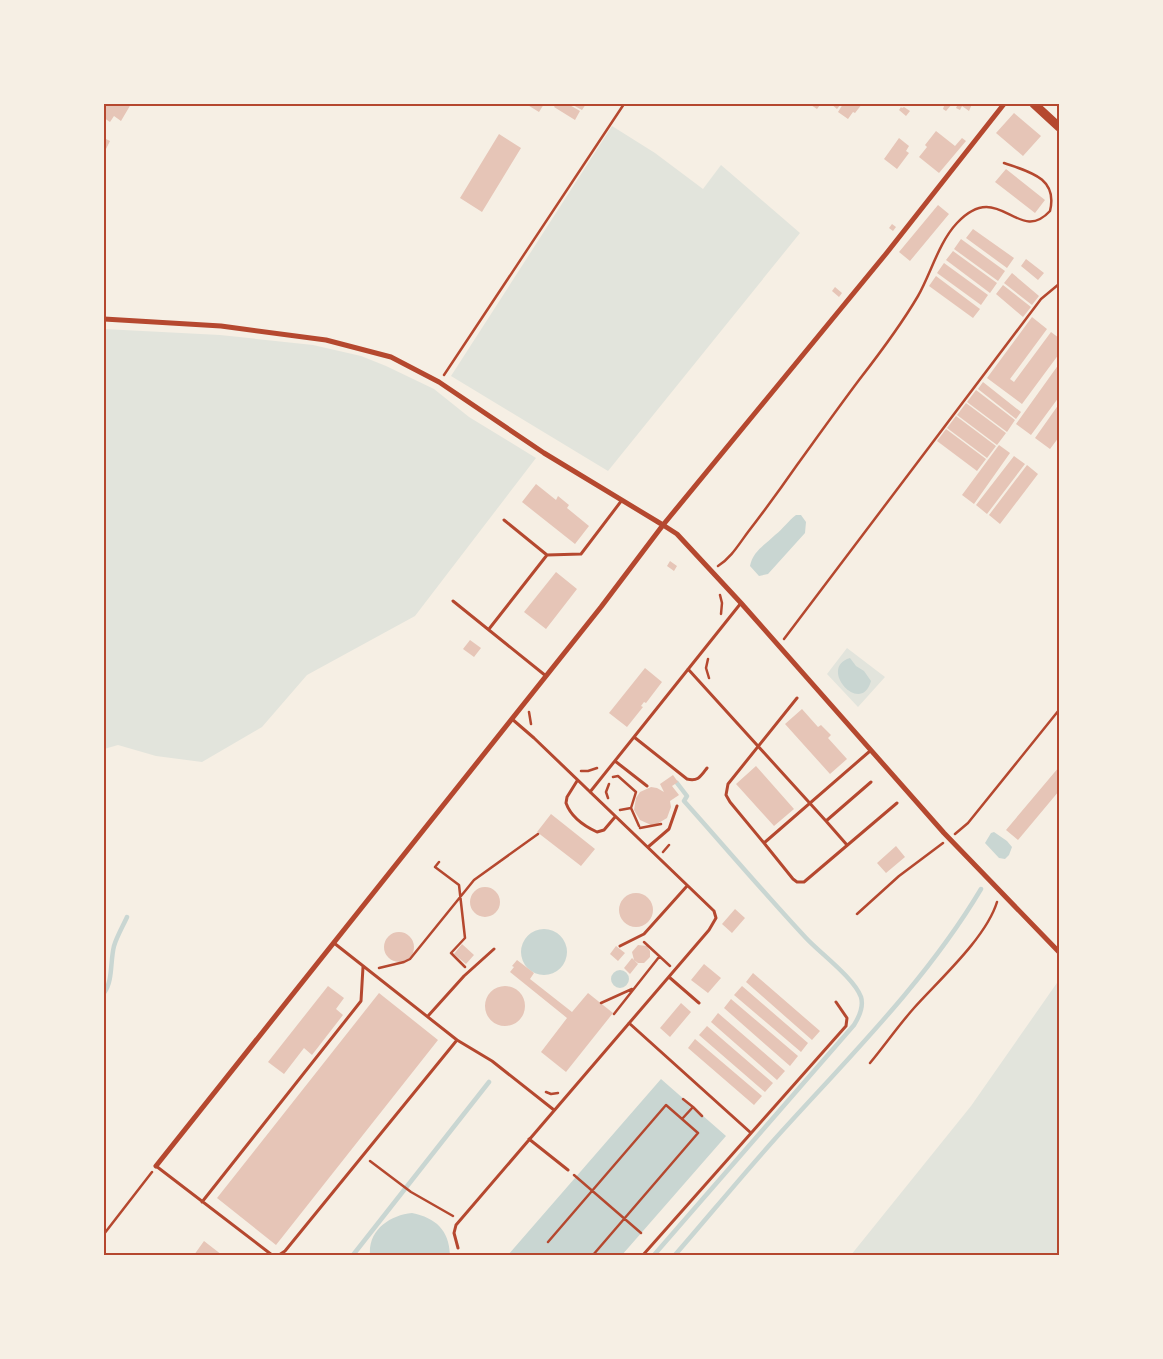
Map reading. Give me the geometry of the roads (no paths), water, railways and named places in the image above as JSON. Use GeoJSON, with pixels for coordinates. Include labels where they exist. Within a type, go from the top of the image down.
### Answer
{"type":"FeatureCollection","features":[{"type":"Feature","properties":{"kind":"street"},"geometry":{"type":"LineString","coordinates":[[156,1166],[512,719],[663,525],[885,255],[1004,104]]}},
{"type":"Feature","properties":{"kind":"street"},"geometry":{"type":"LineString","coordinates":[[1034,104],[1059,127]]}},
{"type":"Feature","properties":{"kind":"street"},"geometry":{"type":"LineString","coordinates":[[104,319],[221,326],[326,340],[391,357],[439,382],[544,453],[677,534],[950,839],[998,891],[1059,952]]}},
{"type":"Feature","properties":{"kind":"lane"},"geometry":{"type":"LineString","coordinates":[[504,520],[547,556],[580,554],[622,500]]}},
{"type":"Feature","properties":{"kind":"lane"},"geometry":{"type":"LineString","coordinates":[[489,629],[547,556]]}},
{"type":"Feature","properties":{"kind":"lane"},"geometry":{"type":"LineString","coordinates":[[453,601],[546,676]]}},
{"type":"Feature","properties":{"kind":"lane"},"geometry":{"type":"LineString","coordinates":[[590,792],[740,603]]}},
{"type":"Feature","properties":{"kind":"lane"},"geometry":{"type":"LineString","coordinates":[[688,669],[847,845]]}},
{"type":"Feature","properties":{"kind":"lane"},"geometry":{"type":"LineString","coordinates":[[797,698],[728,784],[726,795],[797,882],[804,882],[897,803]]}},
{"type":"Feature","properties":{"kind":"lane"},"geometry":{"type":"LineString","coordinates":[[458,1248],[454,1233],[456,1225],[709,930],[716,918],[714,911],[512,719]]}},
{"type":"Feature","properties":{"kind":"lane"},"geometry":{"type":"LineString","coordinates":[[634,737],[687,779],[693,781],[700,778],[707,768]]}},
{"type":"Feature","properties":{"kind":"lane"},"geometry":{"type":"LineString","coordinates":[[764,843],[870,751]]}},
{"type":"Feature","properties":{"kind":"lane"},"geometry":{"type":"LineString","coordinates":[[615,761],[648,786]]}},
{"type":"Feature","properties":{"kind":"lane"},"geometry":{"type":"LineString","coordinates":[[577,781],[567,797],[566,803],[574,817],[597,832],[604,830],[615,816]]}},
{"type":"Feature","properties":{"kind":"lane"},"geometry":{"type":"LineString","coordinates":[[826,820],[872,782]]}},
{"type":"Feature","properties":{"kind":"lane"},"geometry":{"type":"LineString","coordinates":[[648,847],[669,829],[677,806]]}},
{"type":"Feature","properties":{"kind":"lane"},"geometry":{"type":"LineString","coordinates":[[620,946],[644,934],[687,886]]}},
{"type":"Feature","properties":{"kind":"lane"},"geometry":{"type":"LineString","coordinates":[[333,943],[457,1040],[492,1061],[554,1110]]}},
{"type":"Feature","properties":{"kind":"lane"},"geometry":{"type":"LineString","coordinates":[[428,1016],[469,971],[494,949]]}},
{"type":"Feature","properties":{"kind":"lane"},"geometry":{"type":"LineString","coordinates":[[202,1202],[361,1001],[363,967]]}},
{"type":"Feature","properties":{"kind":"lane"},"geometry":{"type":"LineString","coordinates":[[669,977],[698,1003]]}},
{"type":"Feature","properties":{"kind":"lane"},"geometry":{"type":"LineString","coordinates":[[643,1255],[846,1026],[847,1018],[836,1002]]}},
{"type":"Feature","properties":{"kind":"lane"},"geometry":{"type":"LineString","coordinates":[[629,1023],[751,1133]]}},
{"type":"Feature","properties":{"kind":"lane"},"geometry":{"type":"LineString","coordinates":[[156,1166],[273,1255],[282,1254],[457,1040]]}},
{"type":"Feature","properties":{"kind":"lane"},"geometry":{"type":"LineString","coordinates":[[530,1139],[568,1170]]}},
{"type":"Feature","properties":{"kind":"waterway"},"geometry":{"type":"LineString","coordinates":[[654,1255],[854,1025],[862,1004],[861,997],[852,982],[806,938],[684,801],[687,796],[677,783]]}},
{"type":"Feature","properties":{"kind":"waterway"},"geometry":{"type":"LineString","coordinates":[[675,1255],[761,1154],[910,989],[935,957],[981,889]]}},
{"type":"Feature","properties":{"kind":"waterway"},"geometry":{"type":"LineString","coordinates":[[104,993],[109,983],[114,946],[127,917]]}},
{"type":"Feature","properties":{"kind":"waterway"},"geometry":{"type":"LineString","coordinates":[[353,1255],[489,1082]]}}]}
